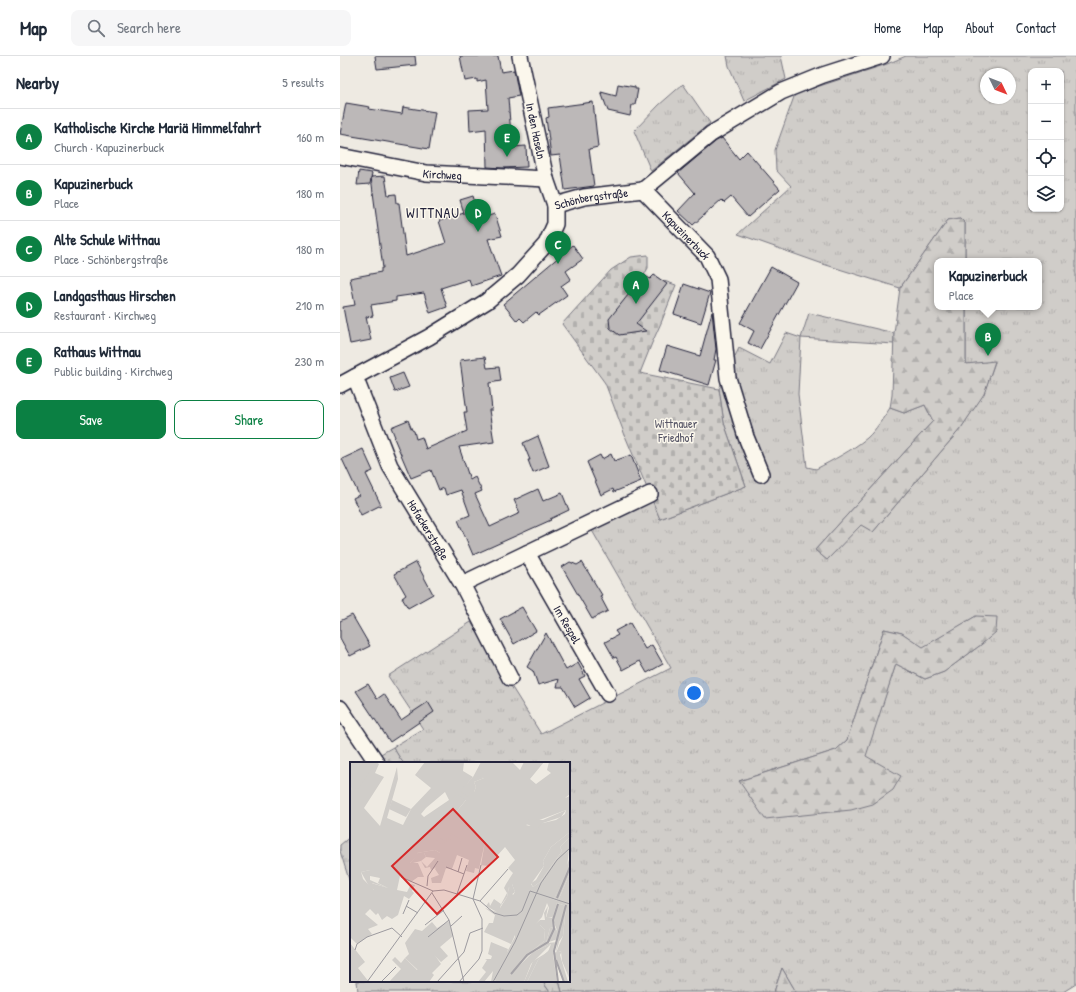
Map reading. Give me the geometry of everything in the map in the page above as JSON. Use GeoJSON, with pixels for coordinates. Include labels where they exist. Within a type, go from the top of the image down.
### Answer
{"type":"FeatureCollection","features":[{"type":"Feature","properties":{"kind":"street","name":"In den Haseln"},"geometry":{"type":"LineString","coordinates":[[520,56],[546,179],[555,205]]}},
{"type":"Feature","properties":{"kind":"street","name":"Schönbergstraße"},"geometry":{"type":"LineString","coordinates":[[340,385],[429,337],[487,301],[518,275],[546,244],[555,224],[555,205],[584,197],[643,190],[711,134],[781,92],[823,75],[882,56]]}},
{"type":"Feature","properties":{"kind":"street","name":"Kirchweg"},"geometry":{"type":"LineString","coordinates":[[340,156],[426,173],[546,179]]}},
{"type":"Feature","properties":{"kind":"street","name":"Kapuzinerbuck"},"geometry":{"type":"LineString","coordinates":[[643,190],[706,256],[718,279],[728,378],[746,437],[760,474]]}},
{"type":"Feature","properties":{"kind":"street","name":"Hofackerstraße"},"geometry":{"type":"LineString","coordinates":[[355,378],[390,466],[462,584],[510,678]]}},
{"type":"Feature","properties":{"kind":"street"},"geometry":{"type":"LineString","coordinates":[[462,584],[650,494]]}},
{"type":"Feature","properties":{"kind":"street","name":"Im Respel"},"geometry":{"type":"LineString","coordinates":[[527,553],[608,694]]}},
{"type":"Feature","properties":{"kind":"street"},"geometry":{"type":"LineString","coordinates":[[340,708],[376,762]]}},
{"type":"Feature","properties":{"kind":"green space"},"geometry":{"type":"Polygon","coordinates":[[[727,56],[781,56],[786,79],[744,101],[729,66],[727,56]]]}},
{"type":"Feature","properties":{"kind":"green space"},"geometry":{"type":"Polygon","coordinates":[[[906,56],[1076,56],[1076,984],[1063,992],[796,992],[782,968],[774,992],[562,992],[559,982],[570,982],[570,762],[403,762],[393,747],[423,729],[388,676],[471,622],[541,734],[671,668],[590,527],[652,498],[660,519],[746,486],[724,423],[719,389],[739,348],[770,364],[786,333],[801,338],[798,394],[807,467],[816,469],[861,443],[879,424],[890,408],[904,413],[925,405],[933,421],[815,550],[827,560],[861,524],[873,532],[961,428],[984,393],[995,362],[966,364],[966,310],[1042,310],[1042,258],[965,258],[965,223],[960,218],[948,220],[900,288],[823,264],[738,234],[791,186],[776,170],[775,150],[795,94],[887,64],[906,56]],[[976,616],[923,648],[902,633],[884,629],[847,740],[836,750],[739,781],[865,756],[896,664],[925,679],[944,672],[982,644],[995,632],[976,616]]]}},
{"type":"Feature","properties":{"kind":"green space"},"geometry":{"type":"Polygon","coordinates":[[[683,84],[710,123],[651,171],[634,131],[659,105],[683,84]]]}},
{"type":"Feature","properties":{"kind":"green space"},"geometry":{"type":"Polygon","coordinates":[[[960,218],[965,223],[965,258],[934,258],[934,310],[966,310],[966,364],[995,361],[984,394],[961,428],[873,532],[861,525],[827,560],[815,550],[933,421],[925,405],[904,413],[890,408],[892,395],[894,333],[900,288],[948,220],[960,218]]]}},
{"type":"Feature","properties":{"kind":"green space","name":"Wittnauer Friedhof"},"geometry":{"type":"Polygon","coordinates":[[[648,255],[648,268],[644,275],[650,279],[654,275],[661,280],[676,285],[640,373],[719,389],[724,423],[746,486],[660,519],[605,383],[562,324],[611,270],[631,257],[648,255]]]}},
{"type":"Feature","properties":{"kind":"green space"},"geometry":{"type":"Polygon","coordinates":[[[809,313],[894,333],[894,344],[801,338],[809,313]]]}},
{"type":"Feature","properties":{"kind":"green space"},"geometry":{"type":"Polygon","coordinates":[[[976,616],[997,617],[996,632],[944,672],[925,679],[896,664],[866,756],[901,776],[893,790],[873,804],[851,810],[765,819],[739,781],[836,750],[847,740],[884,629],[902,633],[923,647],[976,616]]]}},
{"type":"Feature","properties":{"kind":"green space"},"geometry":{"type":"Polygon","coordinates":[[[393,747],[403,762],[384,762],[379,755],[393,747]]]}},
{"type":"Feature","properties":{"kind":"green space"},"geometry":{"type":"Polygon","coordinates":[[[350,837],[350,883],[340,851],[340,845],[350,837]]]}},
{"type":"Feature","properties":{"kind":"green space"},"geometry":{"type":"Polygon","coordinates":[[[782,968],[796,992],[774,992],[782,968]]]}},
{"type":"Feature","properties":{"kind":"green space"},"geometry":{"type":"Polygon","coordinates":[[[357,982],[543,982],[550,992],[358,992],[357,982]]]}},
{"type":"Feature","properties":{"kind":"green space"},"geometry":{"type":"Polygon","coordinates":[[[543,982],[559,982],[562,992],[550,992],[543,982]]]}},
{"type":"Feature","properties":{"kind":"building"},"geometry":{"type":"Polygon","coordinates":[[[375,56],[415,56],[416,65],[377,69],[375,56]]]}},
{"type":"Feature","properties":{"kind":"building"},"geometry":{"type":"Polygon","coordinates":[[[460,56],[498,56],[501,72],[514,70],[519,96],[508,98],[512,147],[526,146],[527,167],[487,167],[486,129],[470,131],[469,110],[488,109],[486,80],[477,82],[477,79],[465,81],[460,56]]]}},
{"type":"Feature","properties":{"kind":"building"},"geometry":{"type":"Polygon","coordinates":[[[618,84],[635,87],[635,89],[638,89],[635,105],[632,105],[630,116],[608,111],[601,92],[616,96],[618,84]]]}},
{"type":"Feature","properties":{"kind":"building"},"geometry":{"type":"Polygon","coordinates":[[[593,102],[598,147],[589,149],[594,186],[565,190],[560,155],[551,156],[546,118],[549,117],[548,108],[593,102]]]}},
{"type":"Feature","properties":{"kind":"building"},"geometry":{"type":"Polygon","coordinates":[[[346,103],[370,107],[369,109],[402,114],[403,107],[435,112],[429,149],[340,134],[346,103]]]}},
{"type":"Feature","properties":{"kind":"building"},"geometry":{"type":"Polygon","coordinates":[[[722,138],[739,159],[747,151],[780,189],[748,217],[731,197],[724,203],[721,200],[693,225],[678,211],[695,193],[678,173],[716,141],[722,138]]]}},
{"type":"Feature","properties":{"kind":"building"},"geometry":{"type":"Polygon","coordinates":[[[359,171],[372,173],[370,184],[357,185],[359,171]]]}},
{"type":"Feature","properties":{"kind":"building"},"geometry":{"type":"Polygon","coordinates":[[[385,176],[388,195],[396,194],[397,203],[399,203],[406,256],[446,243],[439,221],[464,213],[460,200],[473,196],[477,209],[479,208],[481,218],[495,214],[502,236],[488,239],[501,276],[471,286],[469,279],[441,288],[447,307],[430,313],[424,293],[396,297],[396,301],[371,305],[373,316],[366,317],[371,340],[350,344],[343,307],[355,305],[350,278],[381,272],[381,268],[383,268],[371,177],[385,176]]]}},
{"type":"Feature","properties":{"kind":"building"},"geometry":{"type":"Polygon","coordinates":[[[573,245],[583,259],[566,271],[571,279],[561,286],[567,295],[539,315],[536,312],[524,322],[520,318],[517,321],[503,304],[573,245]]]}},
{"type":"Feature","properties":{"kind":"building"},"geometry":{"type":"Polygon","coordinates":[[[771,267],[797,282],[760,349],[748,343],[754,331],[740,323],[771,267]]]}},
{"type":"Feature","properties":{"kind":"building"},"geometry":{"type":"Polygon","coordinates":[[[644,275],[650,279],[654,275],[667,284],[636,324],[646,331],[619,335],[610,328],[609,319],[644,275]]]}},
{"type":"Feature","properties":{"kind":"building"},"geometry":{"type":"Polygon","coordinates":[[[684,284],[710,293],[701,323],[674,314],[684,284]]]}},
{"type":"Feature","properties":{"kind":"building"},"geometry":{"type":"Polygon","coordinates":[[[712,312],[716,349],[714,360],[716,360],[709,385],[660,370],[667,346],[700,356],[712,312]]]}},
{"type":"Feature","properties":{"kind":"building"},"geometry":{"type":"Polygon","coordinates":[[[485,357],[487,368],[499,367],[501,381],[489,383],[492,410],[489,410],[494,442],[459,447],[470,480],[475,477],[482,491],[475,494],[490,527],[520,513],[514,500],[538,489],[543,501],[562,493],[569,510],[550,519],[551,520],[473,555],[458,520],[470,515],[461,490],[446,495],[444,488],[439,490],[431,470],[411,478],[394,438],[395,437],[391,427],[408,420],[412,430],[414,431],[416,439],[422,437],[426,449],[467,431],[464,412],[467,412],[460,360],[485,357]]]}},
{"type":"Feature","properties":{"kind":"building"},"geometry":{"type":"Polygon","coordinates":[[[403,373],[409,387],[395,392],[390,378],[403,373]]]}},
{"type":"Feature","properties":{"kind":"building"},"geometry":{"type":"Polygon","coordinates":[[[538,436],[549,466],[533,473],[528,460],[530,460],[523,443],[538,436]]]}},
{"type":"Feature","properties":{"kind":"building"},"geometry":{"type":"Polygon","coordinates":[[[363,449],[373,471],[366,474],[381,505],[361,515],[353,498],[359,495],[342,459],[363,449]]]}},
{"type":"Feature","properties":{"kind":"building"},"geometry":{"type":"Polygon","coordinates":[[[611,454],[614,461],[631,455],[641,481],[614,492],[613,489],[601,495],[587,462],[600,455],[602,459],[611,454]]]}},
{"type":"Feature","properties":{"kind":"building"},"geometry":{"type":"Polygon","coordinates":[[[416,562],[433,594],[408,608],[402,598],[406,595],[394,574],[416,562]]]}},
{"type":"Feature","properties":{"kind":"building"},"geometry":{"type":"Polygon","coordinates":[[[570,562],[577,565],[582,562],[602,595],[600,596],[608,611],[592,619],[562,567],[570,562]]]}},
{"type":"Feature","properties":{"kind":"building"},"geometry":{"type":"Polygon","coordinates":[[[522,607],[536,631],[514,644],[500,619],[522,607]]]}},
{"type":"Feature","properties":{"kind":"building"},"geometry":{"type":"Polygon","coordinates":[[[352,615],[370,646],[350,656],[340,638],[340,621],[352,615]]]}},
{"type":"Feature","properties":{"kind":"building"},"geometry":{"type":"Polygon","coordinates":[[[630,623],[645,649],[652,645],[663,664],[647,673],[640,661],[623,670],[605,642],[618,635],[615,631],[630,623]]]}},
{"type":"Feature","properties":{"kind":"building"},"geometry":{"type":"Polygon","coordinates":[[[546,633],[566,670],[578,663],[585,676],[579,679],[590,698],[575,707],[563,687],[557,687],[559,679],[538,685],[533,671],[527,667],[546,633]]]}},
{"type":"Feature","properties":{"kind":"building"},"geometry":{"type":"Polygon","coordinates":[[[368,684],[377,699],[384,694],[401,720],[428,702],[434,712],[390,742],[356,691],[368,684]]]}},
{"type":"Feature","properties":{"kind":"place","name":"Rathaus Wittnau"},"geometry":{"type":"Point","coordinates":[507,157]}},
{"type":"Feature","properties":{"kind":"place","name":"Landgasthaus Hirschen"},"geometry":{"type":"Point","coordinates":[478,232]}},
{"type":"Feature","properties":{"kind":"place","name":"Alte Schule Wittnau"},"geometry":{"type":"Point","coordinates":[558,264]}},
{"type":"Feature","properties":{"kind":"place","name":"Katholische Kirche Mariä Himmelfahrt"},"geometry":{"type":"Point","coordinates":[636,304]}},
{"type":"Feature","properties":{"kind":"place","name":"Kapuzinerbuck"},"geometry":{"type":"Point","coordinates":[988,356]}},
{"type":"Feature","properties":{"kind":"district","name":"WITTNAU"},"geometry":{"type":"Point","coordinates":[433,212]}}]}
